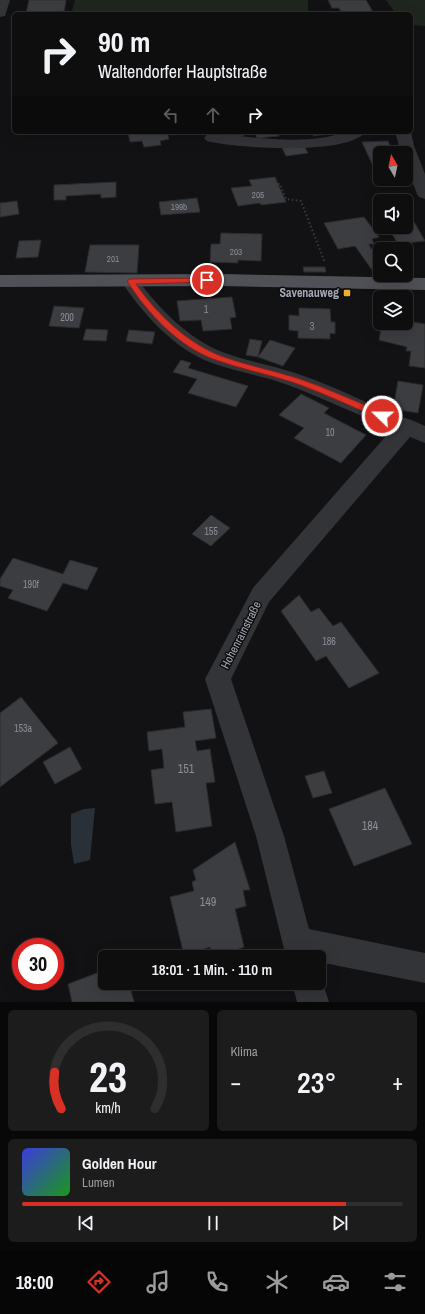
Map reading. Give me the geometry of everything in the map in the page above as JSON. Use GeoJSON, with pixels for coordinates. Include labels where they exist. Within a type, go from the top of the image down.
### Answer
{"type":"FeatureCollection","features":[{"type":"Feature","properties":{"kind":"main road"},"geometry":{"type":"LineString","coordinates":[[0,281],[229,280],[425,284]]}},
{"type":"Feature","properties":{"kind":"street"},"geometry":{"type":"LineString","coordinates":[[0,14],[4,0]]}},
{"type":"Feature","properties":{"kind":"street"},"geometry":{"type":"LineString","coordinates":[[212,138],[221,140],[278,143],[315,142],[347,138],[354,134]]}},
{"type":"Feature","properties":{"kind":"street"},"geometry":{"type":"LineString","coordinates":[[403,134],[406,146],[425,194]]}},
{"type":"Feature","properties":{"kind":"street"},"geometry":{"type":"LineString","coordinates":[[130,281],[140,296],[159,317],[195,347],[218,358],[295,380],[416,430]]}},
{"type":"Feature","properties":{"kind":"street","name":"Hohenrainstraße"},"geometry":{"type":"LineString","coordinates":[[299,949],[270,836],[218,679],[261,595],[416,430]]}},
{"type":"Feature","properties":{"kind":"street"},"geometry":{"type":"LineString","coordinates":[[299,949],[425,968]]}},
{"type":"Feature","properties":{"kind":"street"},"geometry":{"type":"LineString","coordinates":[[309,990],[312,1002]]}},
{"type":"Feature","properties":{"kind":"path"},"geometry":{"type":"LineString","coordinates":[[278,184],[280,184],[286,199],[301,201],[326,265]]}},
{"type":"Feature","properties":{"kind":"shaded area"},"geometry":{"type":"Polygon","coordinates":[[[75,0],[308,0],[308,12],[72,12],[75,0]]]}},
{"type":"Feature","properties":{"kind":"shaded area"},"geometry":{"type":"Polygon","coordinates":[[[386,0],[425,0],[425,26],[413,25],[413,12],[395,12],[386,0]]]}},
{"type":"Feature","properties":{"kind":"shaded area"},"geometry":{"type":"Polygon","coordinates":[[[95,808],[90,860],[74,864],[71,845],[71,814],[84,809],[95,808]]]}},
{"type":"Feature","properties":{"kind":"building"},"geometry":{"type":"Polygon","coordinates":[[[29,0],[66,0],[64,12],[26,12],[29,0]]]}},
{"type":"Feature","properties":{"kind":"building"},"geometry":{"type":"Polygon","coordinates":[[[328,0],[366,0],[373,12],[341,12],[339,8],[332,8],[328,0]]]}},
{"type":"Feature","properties":{"kind":"building"},"geometry":{"type":"Polygon","coordinates":[[[128,134],[168,134],[169,139],[160,141],[161,145],[144,147],[142,141],[130,142],[128,134]]]}},
{"type":"Feature","properties":{"kind":"building"},"geometry":{"type":"Polygon","coordinates":[[[222,134],[244,134],[244,136],[222,136],[222,134]]]}},
{"type":"Feature","properties":{"kind":"building"},"geometry":{"type":"Polygon","coordinates":[[[256,134],[278,134],[279,136],[257,138],[256,134]]]}},
{"type":"Feature","properties":{"kind":"building"},"geometry":{"type":"Polygon","coordinates":[[[312,134],[327,134],[314,136],[312,134]]]}},
{"type":"Feature","properties":{"kind":"building"},"geometry":{"type":"Polygon","coordinates":[[[388,141],[390,146],[373,146],[373,166],[362,142],[388,141]]]}},
{"type":"Feature","properties":{"kind":"building"},"geometry":{"type":"Polygon","coordinates":[[[304,146],[308,153],[286,156],[282,148],[304,146]]]}},
{"type":"Feature","properties":{"kind":"building"},"geometry":{"type":"Polygon","coordinates":[[[275,177],[286,202],[238,206],[231,188],[252,186],[249,180],[275,177]]]}},
{"type":"Feature","properties":{"kind":"building"},"geometry":{"type":"Polygon","coordinates":[[[116,182],[116,197],[101,198],[101,194],[66,196],[66,200],[54,200],[54,185],[116,182]]]}},
{"type":"Feature","properties":{"kind":"building"},"geometry":{"type":"Polygon","coordinates":[[[197,198],[200,212],[161,215],[159,202],[197,198]]]}},
{"type":"Feature","properties":{"kind":"building"},"geometry":{"type":"Polygon","coordinates":[[[17,201],[19,214],[0,217],[0,203],[17,201]]]}},
{"type":"Feature","properties":{"kind":"building"},"geometry":{"type":"Polygon","coordinates":[[[364,217],[373,229],[373,234],[377,234],[379,237],[372,239],[373,244],[369,244],[371,249],[373,249],[373,270],[355,246],[338,249],[324,223],[364,217]]]}},
{"type":"Feature","properties":{"kind":"building"},"geometry":{"type":"Polygon","coordinates":[[[413,220],[425,241],[413,242],[397,242],[392,234],[413,234],[413,220]]]}},
{"type":"Feature","properties":{"kind":"building"},"geometry":{"type":"Polygon","coordinates":[[[221,233],[262,234],[261,261],[238,260],[238,263],[210,262],[211,244],[220,244],[221,233]]]}},
{"type":"Feature","properties":{"kind":"building"},"geometry":{"type":"Polygon","coordinates":[[[41,240],[38,257],[16,258],[19,241],[41,240]]]}},
{"type":"Feature","properties":{"kind":"building"},"geometry":{"type":"Polygon","coordinates":[[[90,245],[139,245],[137,273],[85,272],[90,245]]]}},
{"type":"Feature","properties":{"kind":"building"},"geometry":{"type":"Polygon","coordinates":[[[303,267],[325,267],[326,272],[304,272],[303,267]]]}},
{"type":"Feature","properties":{"kind":"building"},"geometry":{"type":"Polygon","coordinates":[[[232,297],[236,317],[230,318],[232,329],[203,331],[201,320],[180,321],[177,301],[232,297]]]}},
{"type":"Feature","properties":{"kind":"building"},"geometry":{"type":"Polygon","coordinates":[[[54,306],[84,308],[79,328],[49,326],[54,306]]]}},
{"type":"Feature","properties":{"kind":"building"},"geometry":{"type":"Polygon","coordinates":[[[299,308],[330,309],[331,322],[335,322],[335,334],[330,333],[330,339],[298,338],[298,331],[289,330],[289,315],[299,316],[299,308]]]}},
{"type":"Feature","properties":{"kind":"building"},"geometry":{"type":"Polygon","coordinates":[[[413,322],[425,324],[425,368],[409,366],[411,351],[406,351],[407,347],[379,340],[381,330],[413,330],[413,322]]]}},
{"type":"Feature","properties":{"kind":"building"},"geometry":{"type":"Polygon","coordinates":[[[86,329],[108,330],[106,341],[83,340],[86,329]]]}},
{"type":"Feature","properties":{"kind":"building"},"geometry":{"type":"Polygon","coordinates":[[[129,330],[155,332],[152,344],[126,341],[129,330]]]}},
{"type":"Feature","properties":{"kind":"building"},"geometry":{"type":"Polygon","coordinates":[[[250,339],[262,341],[258,357],[246,355],[250,339]]]}},
{"type":"Feature","properties":{"kind":"building"},"geometry":{"type":"Polygon","coordinates":[[[270,340],[295,348],[283,366],[258,357],[270,340]]]}},
{"type":"Feature","properties":{"kind":"building"},"geometry":{"type":"Polygon","coordinates":[[[181,360],[191,363],[188,368],[248,386],[236,407],[188,393],[197,379],[173,372],[181,360]]]}},
{"type":"Feature","properties":{"kind":"building"},"geometry":{"type":"Polygon","coordinates":[[[398,381],[423,385],[418,413],[393,409],[398,381]]]}},
{"type":"Feature","properties":{"kind":"building"},"geometry":{"type":"Polygon","coordinates":[[[301,394],[329,408],[324,413],[366,435],[341,463],[294,438],[304,428],[279,415],[301,394]]]}},
{"type":"Feature","properties":{"kind":"building"},"geometry":{"type":"Polygon","coordinates":[[[211,515],[230,528],[211,546],[192,534],[211,515]]]}},
{"type":"Feature","properties":{"kind":"building"},"geometry":{"type":"Polygon","coordinates":[[[13,558],[63,574],[70,560],[98,568],[87,590],[63,583],[47,611],[8,598],[13,590],[0,586],[0,579],[13,558]]]}},
{"type":"Feature","properties":{"kind":"building"},"geometry":{"type":"Polygon","coordinates":[[[299,595],[311,612],[319,608],[333,626],[341,622],[379,673],[349,688],[326,656],[316,661],[281,611],[299,595]]]}},
{"type":"Feature","properties":{"kind":"building"},"geometry":{"type":"Polygon","coordinates":[[[21,697],[58,743],[0,787],[0,713],[21,697]]]}},
{"type":"Feature","properties":{"kind":"building"},"geometry":{"type":"Polygon","coordinates":[[[211,709],[216,738],[195,741],[197,751],[210,749],[215,782],[206,783],[212,826],[176,832],[172,802],[155,804],[151,770],[164,768],[162,749],[149,751],[147,732],[185,727],[183,712],[211,709]]]}},
{"type":"Feature","properties":{"kind":"building"},"geometry":{"type":"Polygon","coordinates":[[[70,747],[82,769],[55,784],[43,762],[70,747]]]}},
{"type":"Feature","properties":{"kind":"building"},"geometry":{"type":"Polygon","coordinates":[[[324,771],[332,793],[313,798],[305,776],[324,771]]]}},
{"type":"Feature","properties":{"kind":"building"},"geometry":{"type":"Polygon","coordinates":[[[385,788],[412,844],[354,866],[329,809],[385,788]]]}},
{"type":"Feature","properties":{"kind":"building"},"geometry":{"type":"Polygon","coordinates":[[[235,842],[250,890],[243,890],[246,906],[235,909],[244,947],[236,950],[210,950],[210,947],[201,950],[183,950],[170,897],[194,891],[192,882],[196,880],[193,870],[235,842]]]}},
{"type":"Feature","properties":{"kind":"building"},"geometry":{"type":"Polygon","coordinates":[[[98,973],[98,990],[131,990],[134,1002],[72,1002],[68,984],[98,973]]]}},
{"type":"Feature","properties":{"kind":"place","name":"Savenauweg"},"geometry":{"type":"Point","coordinates":[347,293]}},
{"type":"Feature","properties":{"kind":"route"},"geometry":{"type":"LineString","coordinates":[[207,280],[130,281],[146,304],[178,334],[195,347],[218,358],[295,380],[382,416]]}}]}
